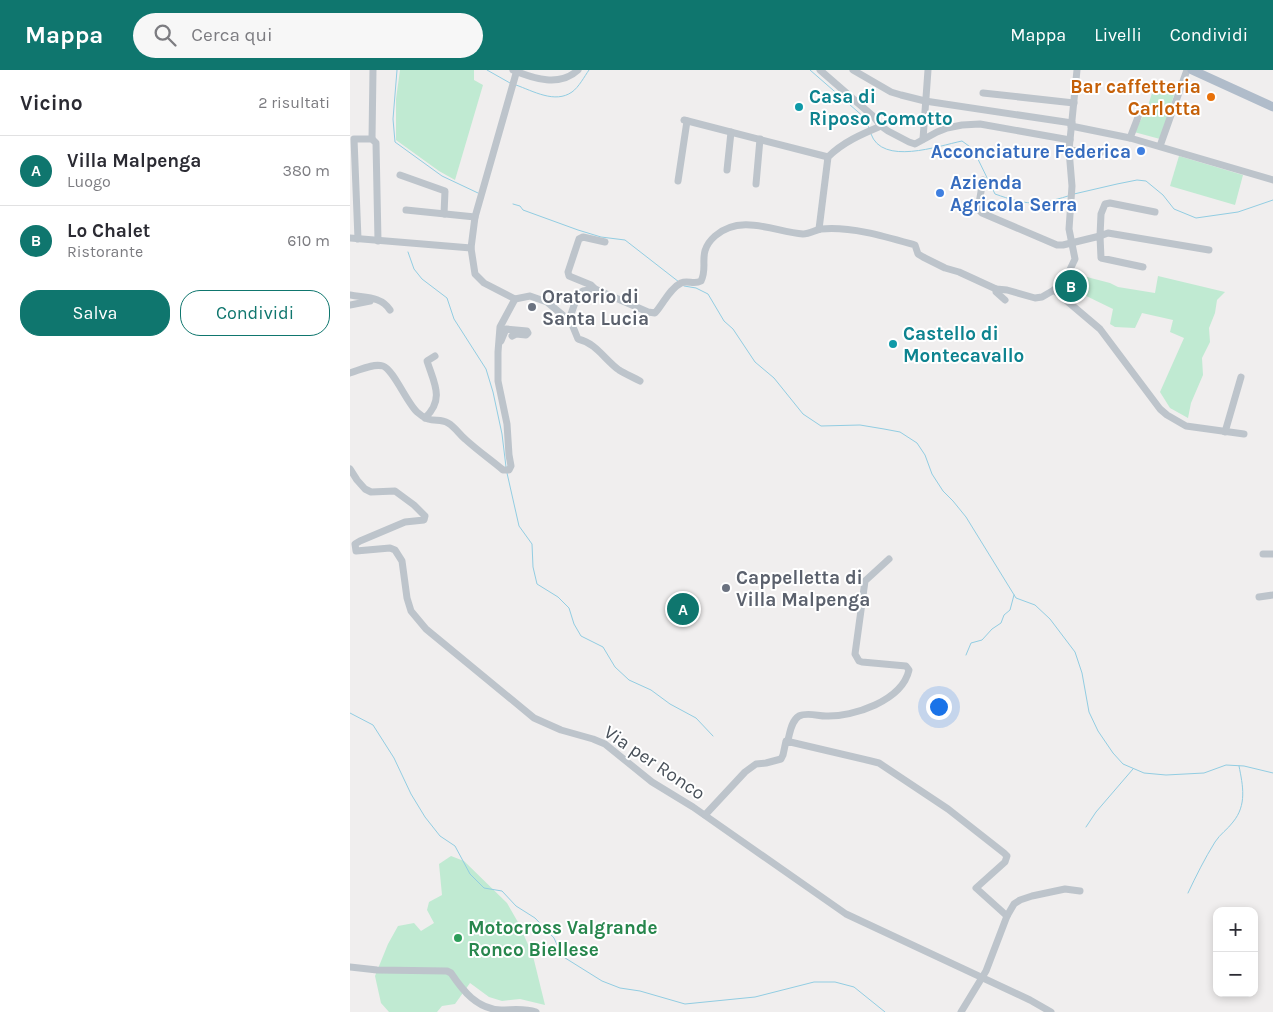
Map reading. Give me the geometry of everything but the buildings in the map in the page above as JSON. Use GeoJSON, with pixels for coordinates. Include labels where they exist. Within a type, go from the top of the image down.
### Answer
{"type":"FeatureCollection","features":[{"type":"Feature","properties":{"kind":"main road"},"geometry":{"type":"LineString","coordinates":[[1192,70],[1203,72],[1273,107]]}},
{"type":"Feature","properties":{"kind":"street"},"geometry":{"type":"LineString","coordinates":[[373,70],[372,139],[376,143],[378,241]]}},
{"type":"Feature","properties":{"kind":"street"},"geometry":{"type":"LineString","coordinates":[[578,70],[563,80],[553,81],[516,73],[475,217],[471,248],[475,274],[479,279],[515,299],[527,296],[538,298],[555,308],[569,320],[578,340],[585,341],[620,371],[640,380]]}},
{"type":"Feature","properties":{"kind":"street"},"geometry":{"type":"LineString","coordinates":[[820,70],[874,117],[878,127],[915,144],[947,128],[980,124],[1070,140]]}},
{"type":"Feature","properties":{"kind":"street"},"geometry":{"type":"LineString","coordinates":[[853,70],[891,92],[925,101],[1071,124],[1160,146],[1273,180]]}},
{"type":"Feature","properties":{"kind":"street"},"geometry":{"type":"LineString","coordinates":[[923,140],[928,70]]}},
{"type":"Feature","properties":{"kind":"street"},"geometry":{"type":"LineString","coordinates":[[605,242],[583,237],[579,239],[568,272],[569,276],[653,313],[657,311],[666,297],[680,284],[701,281],[704,272],[703,257],[705,248],[715,236],[730,227],[749,225],[767,226],[806,234],[819,229],[871,234],[915,245],[918,254],[922,257],[996,289],[1035,298],[1042,297],[1054,290],[1065,280],[1075,259],[1070,229],[1072,186],[1069,150],[1076,70]]}},
{"type":"Feature","properties":{"kind":"street"},"geometry":{"type":"LineString","coordinates":[[1160,146],[1187,70]]}},
{"type":"Feature","properties":{"kind":"street"},"geometry":{"type":"LineString","coordinates":[[983,93],[1074,103]]}},
{"type":"Feature","properties":{"kind":"street"},"geometry":{"type":"LineString","coordinates":[[1130,138],[1140,112]]}},
{"type":"Feature","properties":{"kind":"street"},"geometry":{"type":"LineString","coordinates":[[678,181],[686,121],[828,157]]}},
{"type":"Feature","properties":{"kind":"street"},"geometry":{"type":"LineString","coordinates":[[819,229],[828,157],[841,145],[878,127]]}},
{"type":"Feature","properties":{"kind":"street"},"geometry":{"type":"LineString","coordinates":[[727,170],[730,132]]}},
{"type":"Feature","properties":{"kind":"street"},"geometry":{"type":"LineString","coordinates":[[372,139],[354,139],[354,239],[471,248]]}},
{"type":"Feature","properties":{"kind":"street"},"geometry":{"type":"LineString","coordinates":[[756,184],[760,139]]}},
{"type":"Feature","properties":{"kind":"street"},"geometry":{"type":"LineString","coordinates":[[1069,150],[1100,152],[1105,149]]}},
{"type":"Feature","properties":{"kind":"street"},"geometry":{"type":"LineString","coordinates":[[400,175],[445,191],[444,214]]}},
{"type":"Feature","properties":{"kind":"street"},"geometry":{"type":"LineString","coordinates":[[983,180],[978,209],[982,213],[1058,245],[1108,233],[1209,250]]}},
{"type":"Feature","properties":{"kind":"street"},"geometry":{"type":"LineString","coordinates":[[1143,267],[1101,258],[1101,214],[1105,204],[1110,203],[1155,212]]}},
{"type":"Feature","properties":{"kind":"street"},"geometry":{"type":"LineString","coordinates":[[406,210],[475,217]]}},
{"type":"Feature","properties":{"kind":"street"},"geometry":{"type":"LineString","coordinates":[[569,320],[578,294],[595,289]]}},
{"type":"Feature","properties":{"kind":"street"},"geometry":{"type":"LineString","coordinates":[[996,289],[996,292],[1005,300]]}},
{"type":"Feature","properties":{"kind":"street"},"geometry":{"type":"LineString","coordinates":[[1054,290],[1100,329],[1167,415],[1186,426],[1244,434]]}},
{"type":"Feature","properties":{"kind":"street"},"geometry":{"type":"LineString","coordinates":[[350,295],[378,299],[390,310]]}},
{"type":"Feature","properties":{"kind":"street"},"geometry":{"type":"LineString","coordinates":[[350,305],[370,302],[372,299]]}},
{"type":"Feature","properties":{"kind":"street"},"geometry":{"type":"LineString","coordinates":[[350,373],[373,366],[382,366],[388,369],[410,404],[425,418],[432,421],[446,421],[464,438],[506,470],[511,466],[507,424],[498,381],[498,352],[500,327],[515,299]]}},
{"type":"Feature","properties":{"kind":"street"},"geometry":{"type":"LineString","coordinates":[[498,352],[500,351],[501,340],[506,329],[526,331],[528,333],[526,335],[516,334],[512,336]]}},
{"type":"Feature","properties":{"kind":"street"},"geometry":{"type":"LineString","coordinates":[[425,418],[434,407],[438,398],[427,361],[435,356]]}},
{"type":"Feature","properties":{"kind":"street"},"geometry":{"type":"LineString","coordinates":[[1225,432],[1241,377]]}},
{"type":"Feature","properties":{"kind":"street","name":"Via per Ronco"},"geometry":{"type":"LineString","coordinates":[[350,469],[365,489],[376,492],[395,491],[424,514],[424,520],[405,522],[360,541],[355,544],[356,551],[384,548],[395,550],[402,561],[407,598],[412,611],[433,636],[462,657],[534,718],[561,730],[593,738],[605,744],[652,782],[706,815],[846,914],[1031,1000],[1051,1012]]}},
{"type":"Feature","properties":{"kind":"street"},"geometry":{"type":"LineString","coordinates":[[1263,554],[1273,554]]}},
{"type":"Feature","properties":{"kind":"street"},"geometry":{"type":"LineString","coordinates":[[706,815],[745,772],[756,764],[781,759],[784,744],[788,740],[794,721],[799,716],[805,714],[835,716],[858,712],[889,698],[901,685],[908,675],[909,670],[906,666],[862,662],[856,658],[855,654],[865,581],[889,560]]}},
{"type":"Feature","properties":{"kind":"street"},"geometry":{"type":"LineString","coordinates":[[1259,597],[1273,595]]}},
{"type":"Feature","properties":{"kind":"street"},"geometry":{"type":"LineString","coordinates":[[788,740],[879,763],[969,824],[1007,856],[1005,862],[976,888],[1007,916]]}},
{"type":"Feature","properties":{"kind":"street"},"geometry":{"type":"LineString","coordinates":[[962,1012],[986,972],[1007,916],[1014,904],[1020,900],[1065,889],[1080,891]]}},
{"type":"Feature","properties":{"kind":"street"},"geometry":{"type":"LineString","coordinates":[[350,967],[377,970],[447,971],[451,973],[469,997],[480,1004],[501,1011],[516,1008],[536,1012]]}},
{"type":"Feature","properties":{"kind":"green space"},"geometry":{"type":"Polygon","coordinates":[[[400,70],[474,70],[474,80],[483,85],[455,180],[439,171],[396,140],[396,99],[400,70]]]}},
{"type":"Feature","properties":{"kind":"green space"},"geometry":{"type":"Polygon","coordinates":[[[1158,89],[1174,95],[1160,139],[1134,132],[1147,109],[1152,93],[1158,89]]]}},
{"type":"Feature","properties":{"kind":"green space"},"geometry":{"type":"Polygon","coordinates":[[[1179,156],[1243,175],[1235,205],[1170,186],[1179,156]]]}},
{"type":"Feature","properties":{"kind":"green space"},"geometry":{"type":"Polygon","coordinates":[[[1083,276],[1118,287],[1155,293],[1158,276],[1225,292],[1217,300],[1215,313],[1209,328],[1210,342],[1202,358],[1203,375],[1191,403],[1188,418],[1170,408],[1160,392],[1184,338],[1170,332],[1173,320],[1142,313],[1135,328],[1115,327],[1110,324],[1113,309],[1076,291],[1083,276]]]}},
{"type":"Feature","properties":{"kind":"green space","name":"Motocross Valgrande Ronco Biellese"},"geometry":{"type":"Polygon","coordinates":[[[451,856],[464,861],[507,903],[519,924],[533,956],[545,1005],[520,999],[502,1001],[489,997],[470,983],[455,1004],[442,1006],[437,1012],[389,1012],[381,1003],[375,976],[388,944],[398,926],[414,923],[421,931],[434,923],[427,910],[429,902],[442,895],[439,864],[451,856]]]}},
{"type":"Feature","properties":{"kind":"waterway"},"geometry":{"type":"LineString","coordinates":[[397,70],[393,119],[395,142],[442,176],[478,193]]}},
{"type":"Feature","properties":{"kind":"waterway"},"geometry":{"type":"LineString","coordinates":[[487,70],[510,83]]}},
{"type":"Feature","properties":{"kind":"waterway"},"geometry":{"type":"LineString","coordinates":[[516,85],[537,93],[558,97],[572,92],[589,70]]}},
{"type":"Feature","properties":{"kind":"waterway"},"geometry":{"type":"LineString","coordinates":[[810,70],[865,118],[869,128]]}},
{"type":"Feature","properties":{"kind":"waterway"},"geometry":{"type":"LineString","coordinates":[[871,134],[877,144],[898,152],[926,149],[962,141],[973,149],[995,194],[1031,203],[1068,196]]}},
{"type":"Feature","properties":{"kind":"waterway"},"geometry":{"type":"LineString","coordinates":[[1074,194],[1137,180],[1146,181],[1163,195],[1174,209],[1196,218],[1238,212],[1273,200]]}},
{"type":"Feature","properties":{"kind":"waterway"},"geometry":{"type":"LineString","coordinates":[[513,204],[520,206],[523,210],[578,230],[601,237],[625,240],[679,282]]}},
{"type":"Feature","properties":{"kind":"waterway"},"geometry":{"type":"LineString","coordinates":[[408,252],[414,269],[422,279],[447,298],[454,319],[486,369],[502,434],[506,467]]}},
{"type":"Feature","properties":{"kind":"waterway"},"geometry":{"type":"LineString","coordinates":[[684,286],[696,288],[708,294],[724,321],[733,329],[755,362],[774,378],[803,414],[821,426],[860,425],[884,429],[900,432],[917,443],[925,455],[932,474],[943,491],[966,517],[1016,598],[1035,605],[1050,619],[1075,652],[1082,673],[1089,712],[1098,731],[1123,764],[1144,773],[1166,775],[1204,773],[1226,765],[1244,766],[1273,773]]}},
{"type":"Feature","properties":{"kind":"waterway"},"geometry":{"type":"LineString","coordinates":[[507,473],[519,526],[532,544],[533,567],[537,584],[558,597],[569,608],[574,624],[581,636],[603,647],[615,667],[629,680],[651,690],[670,704],[696,718],[713,736]]}},
{"type":"Feature","properties":{"kind":"waterway"},"geometry":{"type":"LineString","coordinates":[[966,655],[971,643],[982,640],[992,629],[1001,623],[1004,615],[1010,610],[1014,595]]}},
{"type":"Feature","properties":{"kind":"waterway"},"geometry":{"type":"LineString","coordinates":[[350,713],[373,725],[394,758],[411,794],[425,817],[440,836],[455,846],[470,874],[484,888],[502,891],[516,906],[535,918],[554,938],[562,956],[602,981],[620,988],[640,991],[685,1004],[755,997],[814,982],[835,982],[854,987],[885,1012]]}},
{"type":"Feature","properties":{"kind":"waterway"},"geometry":{"type":"LineString","coordinates":[[1188,893],[1215,842],[1233,822],[1240,809],[1243,788],[1239,766]]}},
{"type":"Feature","properties":{"kind":"waterway"},"geometry":{"type":"LineString","coordinates":[[1086,827],[1096,812],[1133,769]]}},
{"type":"Feature","properties":{"kind":"place","name":"Bar caffetteria Carlotta"},"geometry":{"type":"Point","coordinates":[1211,97]}},
{"type":"Feature","properties":{"kind":"place","name":"Casa di Riposo Comotto"},"geometry":{"type":"Point","coordinates":[799,107]}},
{"type":"Feature","properties":{"kind":"place","name":"Acconciature Federica"},"geometry":{"type":"Point","coordinates":[1141,151]}},
{"type":"Feature","properties":{"kind":"place","name":"Azienda Agricola Serra"},"geometry":{"type":"Point","coordinates":[940,193]}},
{"type":"Feature","properties":{"kind":"place","name":"Lo Chalet"},"geometry":{"type":"Point","coordinates":[1071,286]}},
{"type":"Feature","properties":{"kind":"place","name":"Oratorio di Santa Lucia"},"geometry":{"type":"Point","coordinates":[532,307]}},
{"type":"Feature","properties":{"kind":"place","name":"Castello di Montecavallo"},"geometry":{"type":"Point","coordinates":[893,344]}},
{"type":"Feature","properties":{"kind":"place","name":"Cappelletta di Villa Malpenga"},"geometry":{"type":"Point","coordinates":[726,588]}},
{"type":"Feature","properties":{"kind":"place","name":"Villa Malpenga"},"geometry":{"type":"Point","coordinates":[683,609]}},
{"type":"Feature","properties":{"kind":"place","name":"Motocross Valgrande Ronco Biellese"},"geometry":{"type":"Point","coordinates":[458,938]}}]}
